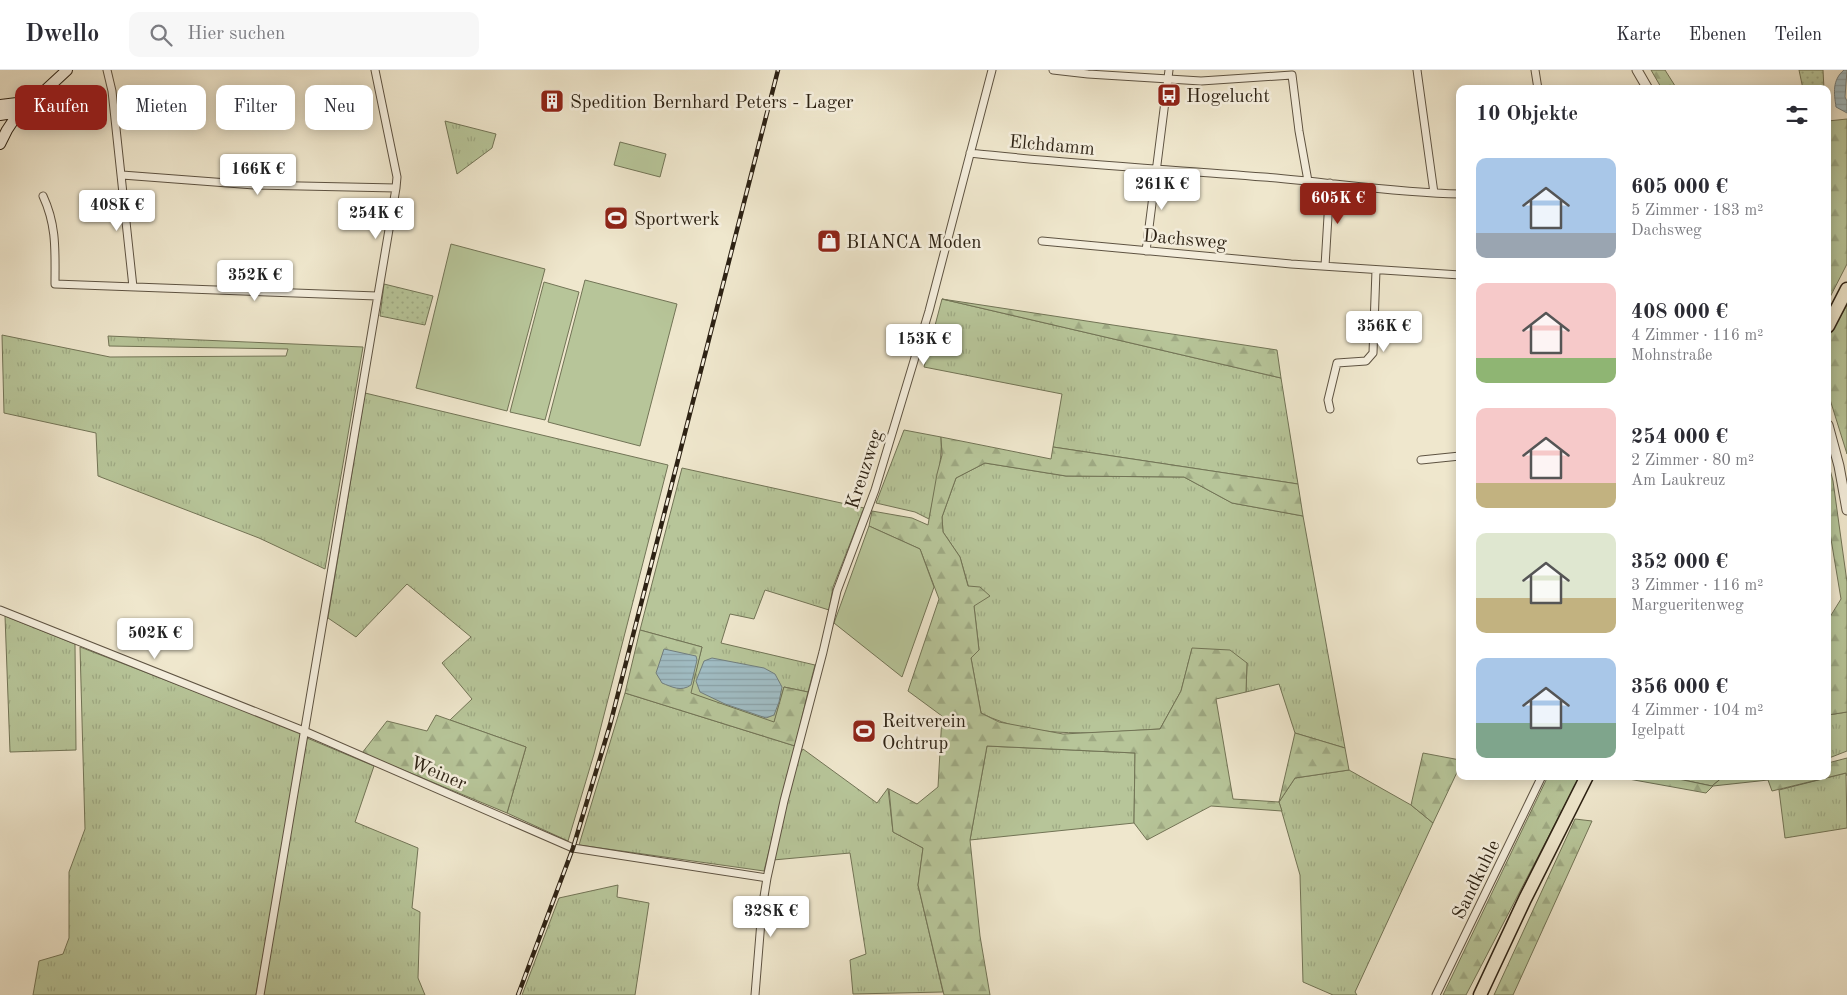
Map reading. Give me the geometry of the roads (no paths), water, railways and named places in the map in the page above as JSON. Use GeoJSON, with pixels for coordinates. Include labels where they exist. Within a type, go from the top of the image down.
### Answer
{"type":"FeatureCollection","features":[{"type":"Feature","properties":{"kind":"highway"},"geometry":{"type":"LineString","coordinates":[[1831,320],[1847,289]]}},
{"type":"Feature","properties":{"kind":"highway"},"geometry":{"type":"LineString","coordinates":[[1480,995],[1525,900],[1586,780]]}},
{"type":"Feature","properties":{"kind":"main road"},"geometry":{"type":"LineString","coordinates":[[51,85],[68,70]]}},
{"type":"Feature","properties":{"kind":"main road"},"geometry":{"type":"LineString","coordinates":[[0,105],[15,104]]}},
{"type":"Feature","properties":{"kind":"main road"},"geometry":{"type":"LineString","coordinates":[[0,115],[15,113]]}},
{"type":"Feature","properties":{"kind":"main road"},"geometry":{"type":"LineString","coordinates":[[0,144],[15,118]]}},
{"type":"Feature","properties":{"kind":"street"},"geometry":{"type":"LineString","coordinates":[[107,70],[112,91],[134,286]]}},
{"type":"Feature","properties":{"kind":"street"},"geometry":{"type":"LineString","coordinates":[[260,995],[396,188],[396,177],[375,70]]}},
{"type":"Feature","properties":{"kind":"street","name":"Kreuzweg"},"geometry":{"type":"LineString","coordinates":[[767,878],[788,782],[823,652],[837,591],[883,465],[929,311],[992,70]]}},
{"type":"Feature","properties":{"kind":"street"},"geometry":{"type":"LineString","coordinates":[[1053,70],[1201,81],[1264,78],[1284,72],[1292,75],[1299,131],[1308,180]]}},
{"type":"Feature","properties":{"kind":"street"},"geometry":{"type":"LineString","coordinates":[[1146,251],[1169,70]]}},
{"type":"Feature","properties":{"kind":"street"},"geometry":{"type":"LineString","coordinates":[[1417,70],[1434,193]]}},
{"type":"Feature","properties":{"kind":"street"},"geometry":{"type":"LineString","coordinates":[[1535,70],[1537,85]]}},
{"type":"Feature","properties":{"kind":"street"},"geometry":{"type":"LineString","coordinates":[[1637,70],[1646,85]]}},
{"type":"Feature","properties":{"kind":"street","name":"Elchdamm"},"geometry":{"type":"LineString","coordinates":[[970,153],[1456,194]]}},
{"type":"Feature","properties":{"kind":"street"},"geometry":{"type":"LineString","coordinates":[[122,175],[254,185],[396,188]]}},
{"type":"Feature","properties":{"kind":"street"},"geometry":{"type":"LineString","coordinates":[[1325,266],[1330,182]]}},
{"type":"Feature","properties":{"kind":"street"},"geometry":{"type":"LineString","coordinates":[[43,196],[51,212],[54,232],[56,284],[377,296]]}},
{"type":"Feature","properties":{"kind":"street","name":"Dachsweg"},"geometry":{"type":"LineString","coordinates":[[1042,241],[1325,266],[1456,275]]}},
{"type":"Feature","properties":{"kind":"street"},"geometry":{"type":"LineString","coordinates":[[1330,409],[1328,400],[1337,362],[1366,361],[1373,353],[1376,270]]}},
{"type":"Feature","properties":{"kind":"street"},"geometry":{"type":"LineString","coordinates":[[1831,436],[1839,466],[1847,510]]}},
{"type":"Feature","properties":{"kind":"street"},"geometry":{"type":"LineString","coordinates":[[1421,460],[1456,456]]}},
{"type":"Feature","properties":{"kind":"street","name":"Weiner"},"geometry":{"type":"LineString","coordinates":[[0,610],[304,731],[573,848],[767,878]]}},
{"type":"Feature","properties":{"kind":"street","name":"Sandkuhle"},"geometry":{"type":"LineString","coordinates":[[1436,995],[1540,780]]}},
{"type":"Feature","properties":{"kind":"street"},"geometry":{"type":"LineString","coordinates":[[755,995],[762,909],[767,878]]}},
{"type":"Feature","properties":{"kind":"water"},"geometry":{"type":"Polygon","coordinates":[[[1844,70],[1847,70],[1845,97],[1847,113],[1836,107],[1835,97],[1837,78],[1844,70]]]}},
{"type":"Feature","properties":{"kind":"water"},"geometry":{"type":"Polygon","coordinates":[[[664,649],[696,656],[697,660],[691,685],[680,688],[662,683],[656,673],[664,649]]]}},
{"type":"Feature","properties":{"kind":"water"},"geometry":{"type":"Polygon","coordinates":[[[712,658],[764,668],[775,674],[782,687],[774,715],[766,718],[725,704],[700,692],[696,681],[704,661],[712,658]]]}},
{"type":"Feature","properties":{"kind":"railway"},"geometry":{"type":"LineString","coordinates":[[518,995],[573,848],[610,725],[778,70]]}},
{"type":"Feature","properties":{"kind":"place","name":"Hogelucht"},"geometry":{"type":"Point","coordinates":[1169,95]}},
{"type":"Feature","properties":{"kind":"place","name":"Spedition Bernhard Peters - Lager"},"geometry":{"type":"Point","coordinates":[552,101]}},
{"type":"Feature","properties":{"kind":"place","name":"Sportwerk"},"geometry":{"type":"Point","coordinates":[616,218]}},
{"type":"Feature","properties":{"kind":"place","name":"BIANCA Moden"},"geometry":{"type":"Point","coordinates":[829,241]}},
{"type":"Feature","properties":{"kind":"place","name":"Reitverein Ochtrup"},"geometry":{"type":"Point","coordinates":[864,731]}}]}
